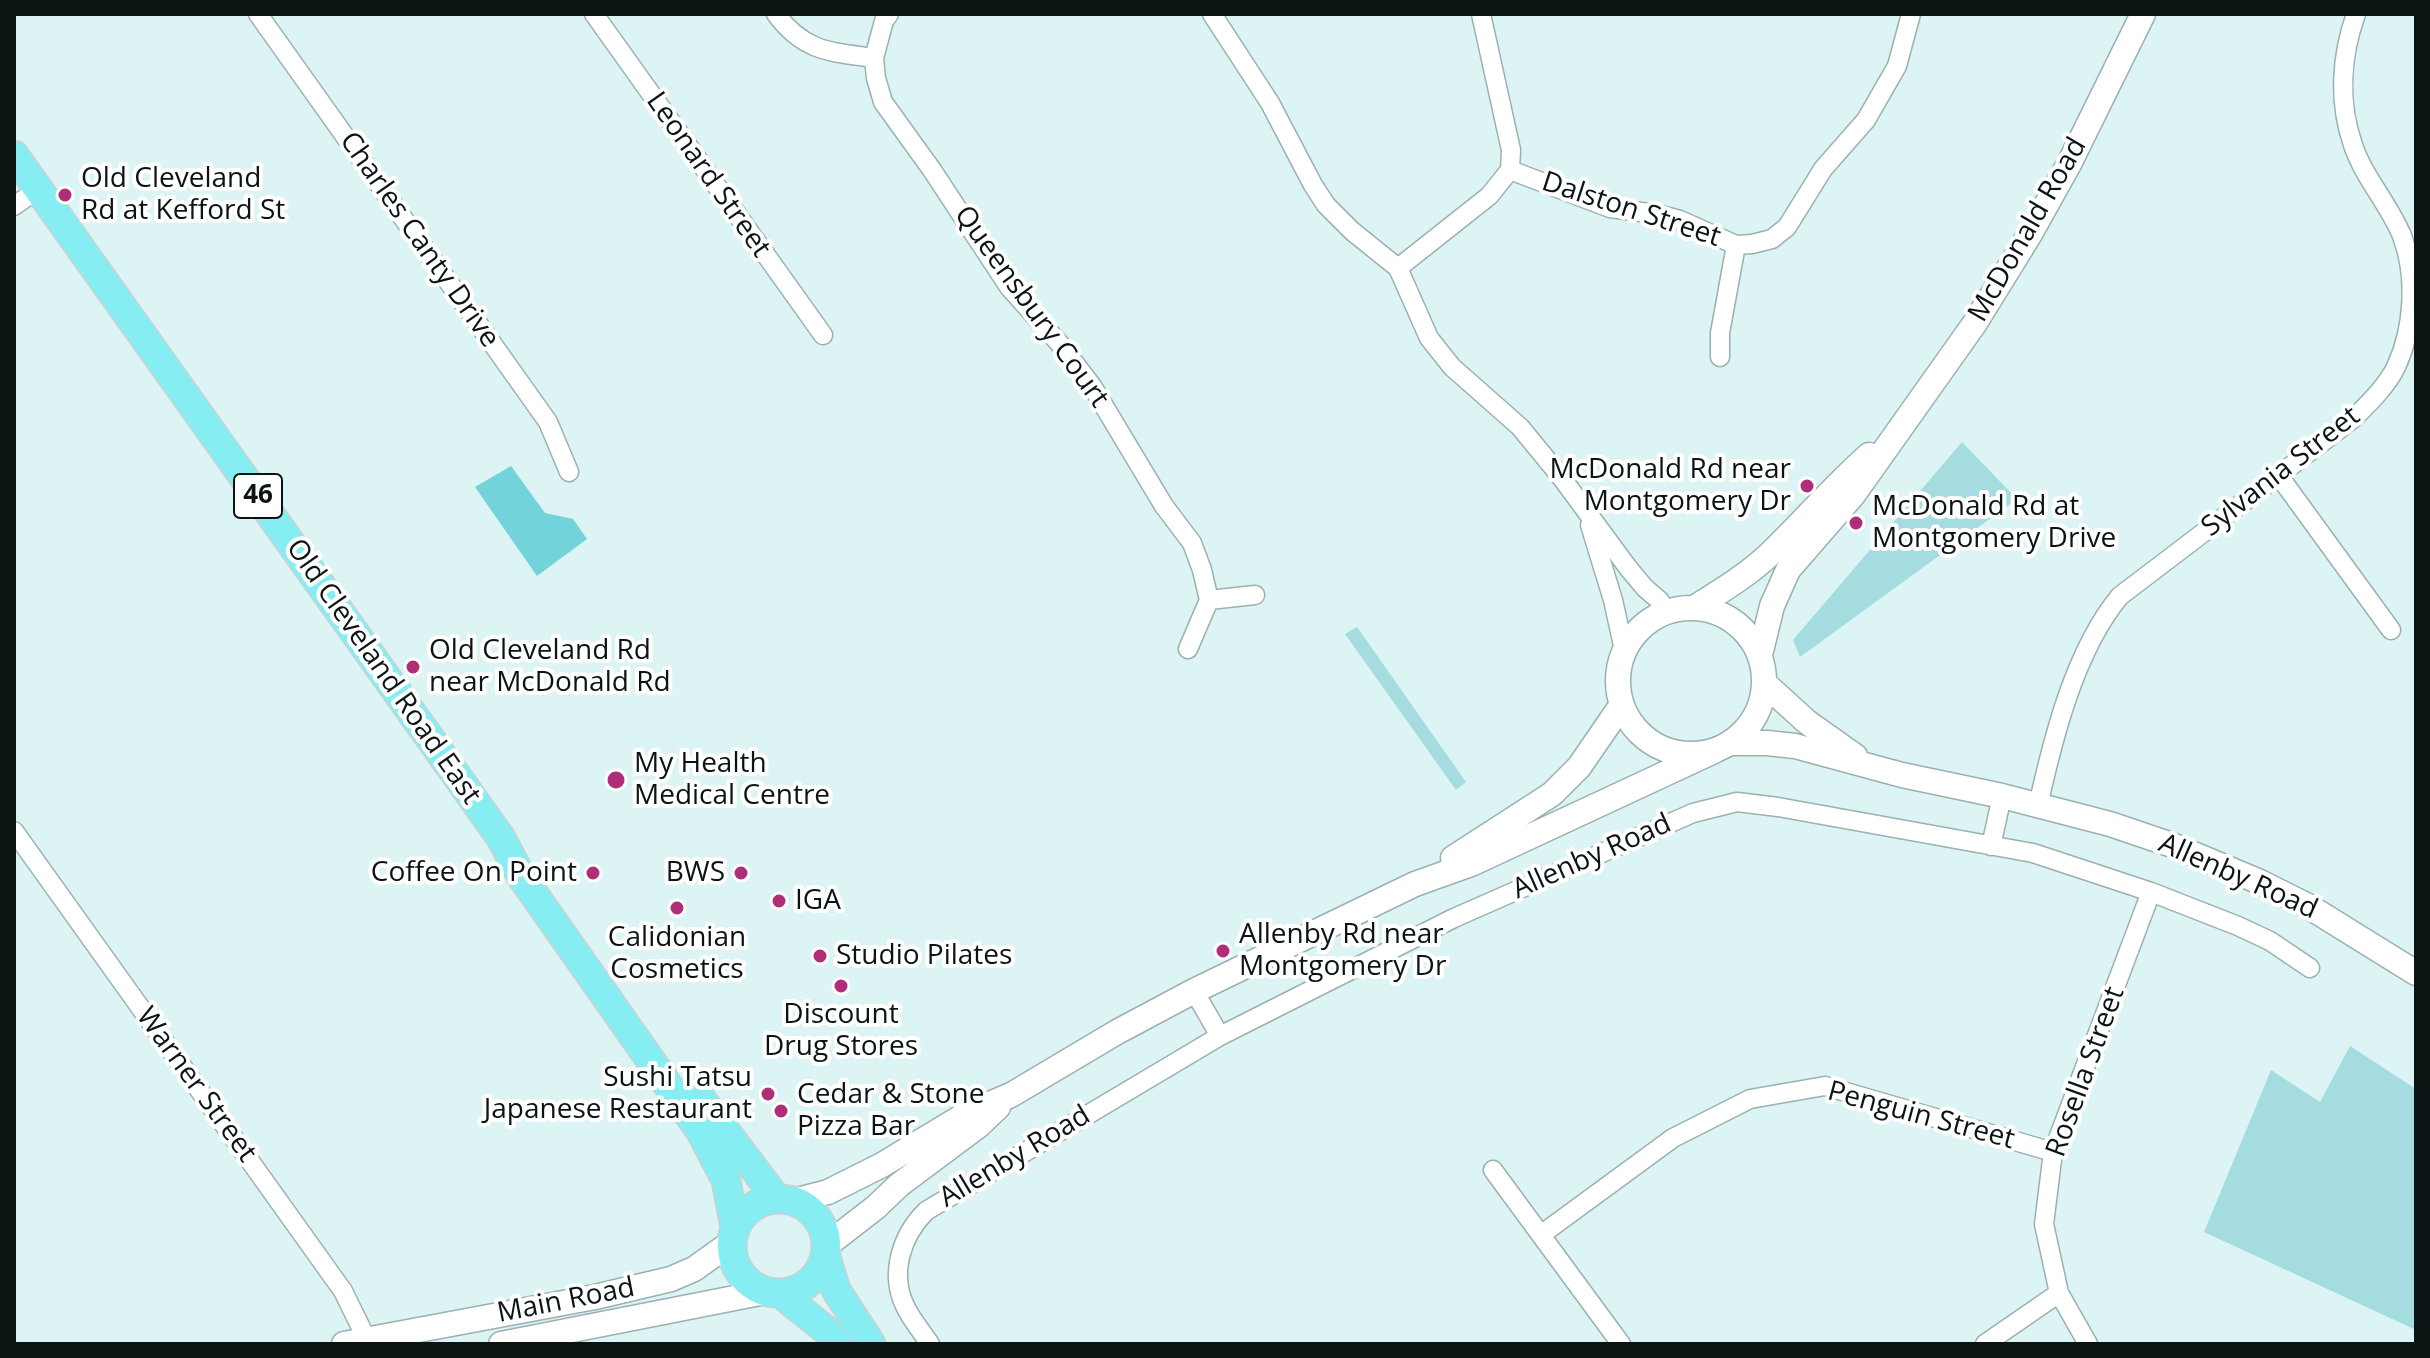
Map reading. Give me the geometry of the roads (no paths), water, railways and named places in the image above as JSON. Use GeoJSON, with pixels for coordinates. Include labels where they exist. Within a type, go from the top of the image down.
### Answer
{"type":"FeatureCollection","features":[{"type":"Feature","properties":{"kind":"main road","name":"McDonald Road"},"geometry":{"type":"LineString","coordinates":[[1760,655],[1772,606],[1788,570],[1853,495],[1967,335],[2069,164],[2143,14]]}},
{"type":"Feature","properties":{"kind":"main road","name":"Old Cleveland Road East"},"geometry":{"type":"LineString","coordinates":[[14,155],[501,838],[521,876],[701,1132],[726,1180],[733,1235]]}},
{"type":"Feature","properties":{"kind":"main road","name":"McDonald Road"},"geometry":{"type":"LineString","coordinates":[[1694,608],[1740,579],[1770,554],[1837,483],[1893,435]]}},
{"type":"Feature","properties":{"kind":"main road"},"geometry":{"type":"LineString","coordinates":[[1694,608],[1715,611],[1734,621],[1760,655],[1764,683],[1760,707],[1748,727],[1723,747],[1693,755],[1670,751],[1649,742],[1632,726],[1621,706],[1617,687],[1618,668],[1624,650],[1641,627],[1665,612],[1694,608]]}},
{"type":"Feature","properties":{"kind":"main road","name":"Allenby Road"},"geometry":{"type":"LineString","coordinates":[[1764,683],[1832,742],[1871,766]]}},
{"type":"Feature","properties":{"kind":"main road","name":"Allenby Road"},"geometry":{"type":"LineString","coordinates":[[1415,884],[1552,794],[1579,767],[1621,706]]}},
{"type":"Feature","properties":{"kind":"main road","name":"Allenby Road"},"geometry":{"type":"LineString","coordinates":[[785,1200],[828,1192],[882,1165],[968,1113],[1011,1095],[1194,991],[1415,884],[1471,864],[1723,747],[1767,743],[1795,746],[1902,775],[2002,796],[2110,824],[2172,845],[2260,882],[2308,906],[2416,973]]}},
{"type":"Feature","properties":{"kind":"main road","name":"Old Cleveland Road East"},"geometry":{"type":"LineString","coordinates":[[501,838],[533,868],[736,1147],[785,1200]]}},
{"type":"Feature","properties":{"kind":"main road","name":"Allenby Road"},"geometry":{"type":"LineString","coordinates":[[826,1251],[899,1185],[978,1126],[1011,1095]]}},
{"type":"Feature","properties":{"kind":"main road"},"geometry":{"type":"LineString","coordinates":[[733,1235],[751,1207],[785,1200]]}},
{"type":"Feature","properties":{"kind":"main road","name":"46"},"geometry":{"type":"LineString","coordinates":[[785,1200],[807,1207],[817,1217],[824,1230],[826,1251]]}},
{"type":"Feature","properties":{"kind":"main road","name":"Main Road"},"geometry":{"type":"LineString","coordinates":[[360,1342],[595,1297],[671,1279],[694,1269],[733,1235]]}},
{"type":"Feature","properties":{"kind":"main road","name":"46"},"geometry":{"type":"LineString","coordinates":[[733,1235],[733,1258],[740,1273],[751,1284],[773,1293]]}},
{"type":"Feature","properties":{"kind":"main road"},"geometry":{"type":"LineString","coordinates":[[773,1293],[796,1291],[810,1283],[820,1271],[826,1251]]}},
{"type":"Feature","properties":{"kind":"main road"},"geometry":{"type":"LineString","coordinates":[[826,1251],[836,1290],[871,1344]]}},
{"type":"Feature","properties":{"kind":"main road"},"geometry":{"type":"LineString","coordinates":[[773,1293],[827,1331],[837,1344]]}},
{"type":"Feature","properties":{"kind":"main road","name":"Main Road"},"geometry":{"type":"LineString","coordinates":[[501,1344],[773,1293]]}},
{"type":"Feature","properties":{"kind":"street","name":"Charles Canty Drive"},"geometry":{"type":"LineString","coordinates":[[258,14],[548,422],[569,472]]}},
{"type":"Feature","properties":{"kind":"street","name":"Leonard Street"},"geometry":{"type":"LineString","coordinates":[[594,14],[823,335]]}},
{"type":"Feature","properties":{"kind":"street"},"geometry":{"type":"LineString","coordinates":[[776,14],[802,42],[820,50],[874,58]]}},
{"type":"Feature","properties":{"kind":"street","name":"Queensbury Court"},"geometry":{"type":"LineString","coordinates":[[889,14],[884,21],[874,58],[883,102],[1009,287],[1092,386],[1164,506],[1192,543],[1209,600]]}},
{"type":"Feature","properties":{"kind":"street"},"geometry":{"type":"LineString","coordinates":[[1212,14],[1270,103],[1326,205],[1352,231],[1398,268],[1429,338],[1452,367],[1520,427],[1637,579],[1660,601],[1665,612]]}},
{"type":"Feature","properties":{"kind":"street"},"geometry":{"type":"LineString","coordinates":[[1398,268],[1489,196],[1510,170],[1511,150],[1481,14]]}},
{"type":"Feature","properties":{"kind":"street","name":"Dalston Street"},"geometry":{"type":"LineString","coordinates":[[1510,170],[1610,208],[1680,220],[1736,245],[1772,239],[1787,227],[1801,207],[1810,186],[1866,120],[1897,66],[1911,14]]}},
{"type":"Feature","properties":{"kind":"street","name":"Sylvania Street"},"geometry":{"type":"LineString","coordinates":[[2038,806],[2053,741],[2091,639],[2103,616],[2120,596],[2354,418],[2377,395],[2395,368],[2406,338],[2411,305],[2409,265],[2402,236],[2352,145],[2342,83],[2343,59],[2356,14]]}},
{"type":"Feature","properties":{"kind":"street"},"geometry":{"type":"LineString","coordinates":[[14,206],[38,189]]}},
{"type":"Feature","properties":{"kind":"street"},"geometry":{"type":"LineString","coordinates":[[1720,357],[1720,333],[1736,245]]}},
{"type":"Feature","properties":{"kind":"street"},"geometry":{"type":"LineString","coordinates":[[2279,476],[2391,630]]}},
{"type":"Feature","properties":{"kind":"street"},"geometry":{"type":"LineString","coordinates":[[1584,509],[1613,600],[1624,650]]}},
{"type":"Feature","properties":{"kind":"street"},"geometry":{"type":"LineString","coordinates":[[1188,649],[1209,600],[1255,595]]}},
{"type":"Feature","properties":{"kind":"street"},"geometry":{"type":"LineString","coordinates":[[1991,846],[2002,796]]}},
{"type":"Feature","properties":{"kind":"street","name":"Allenby Road"},"geometry":{"type":"LineString","coordinates":[[930,1344],[905,1306],[900,1289],[901,1250],[912,1224],[926,1211],[1220,1036],[1454,918],[1693,813],[1737,802],[2033,853],[2151,892],[2238,926],[2270,941],[2310,968]]}},
{"type":"Feature","properties":{"kind":"street","name":"Warner Street"},"geometry":{"type":"LineString","coordinates":[[14,831],[343,1291],[360,1342]]}},
{"type":"Feature","properties":{"kind":"street","name":"Rosella Street"},"geometry":{"type":"LineString","coordinates":[[2088,1344],[2059,1293],[2044,1224],[2053,1152],[2151,892]]}},
{"type":"Feature","properties":{"kind":"street"},"geometry":{"type":"LineString","coordinates":[[1194,991],[1220,1036]]}},
{"type":"Feature","properties":{"kind":"street","name":"Penguin Street"},"geometry":{"type":"LineString","coordinates":[[1542,1234],[1673,1138],[1750,1099],[1825,1086],[2053,1152]]}},
{"type":"Feature","properties":{"kind":"street"},"geometry":{"type":"LineString","coordinates":[[1493,1170],[1621,1344]]}},
{"type":"Feature","properties":{"kind":"street"},"geometry":{"type":"LineString","coordinates":[[1985,1344],[2059,1293]]}},
{"type":"Feature","properties":{"kind":"place","name":"Old Cleveland Rd at Kefford St"},"geometry":{"type":"Point","coordinates":[65,195]}},
{"type":"Feature","properties":{"kind":"place","name":"McDonald Rd near Montgomery Dr"},"geometry":{"type":"Point","coordinates":[1807,486]}},
{"type":"Feature","properties":{"kind":"place","name":"McDonald Rd at Montgomery Drive"},"geometry":{"type":"Point","coordinates":[1856,523]}},
{"type":"Feature","properties":{"kind":"place","name":"Old Cleveland Rd near McDonald Rd"},"geometry":{"type":"Point","coordinates":[413,667]}},
{"type":"Feature","properties":{"kind":"place","name":"My Health Medical Centre"},"geometry":{"type":"Point","coordinates":[616,780]}},
{"type":"Feature","properties":{"kind":"place","name":"Coffee On Point"},"geometry":{"type":"Point","coordinates":[593,873]}},
{"type":"Feature","properties":{"kind":"place","name":"BWS"},"geometry":{"type":"Point","coordinates":[741,873]}},
{"type":"Feature","properties":{"kind":"place","name":"IGA"},"geometry":{"type":"Point","coordinates":[779,901]}},
{"type":"Feature","properties":{"kind":"place","name":"Calidonian Cosmetics"},"geometry":{"type":"Point","coordinates":[677,908]}},
{"type":"Feature","properties":{"kind":"place","name":"Allenby Rd near Montgomery Dr"},"geometry":{"type":"Point","coordinates":[1223,951]}},
{"type":"Feature","properties":{"kind":"place","name":"Studio Pilates"},"geometry":{"type":"Point","coordinates":[820,956]}},
{"type":"Feature","properties":{"kind":"place","name":"Discount Drug Stores"},"geometry":{"type":"Point","coordinates":[841,986]}},
{"type":"Feature","properties":{"kind":"place","name":"Sushi Tatsu Japanese Restaurant"},"geometry":{"type":"Point","coordinates":[768,1094]}},
{"type":"Feature","properties":{"kind":"place","name":"Cedar & Stone Pizza Bar"},"geometry":{"type":"Point","coordinates":[781,1111]}}]}
